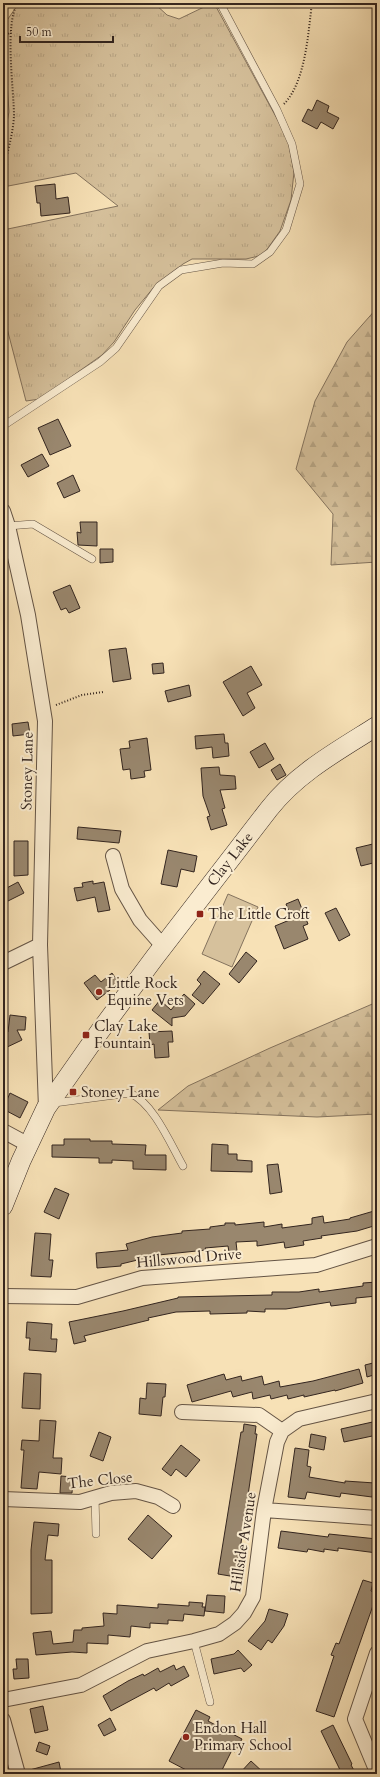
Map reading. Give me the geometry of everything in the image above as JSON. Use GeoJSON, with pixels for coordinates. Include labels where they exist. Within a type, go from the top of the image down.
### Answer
{"type":"FeatureCollection","features":[{"type":"Feature","properties":{"kind":"main road","name":"Clay Lake"},"geometry":{"type":"LineString","coordinates":[[3,1206],[29,1144],[48,1106],[100,1031],[163,946],[276,800],[318,763],[377,726]]}},
{"type":"Feature","properties":{"kind":"street","name":"Stoney Lane"},"geometry":{"type":"LineString","coordinates":[[3,511],[8,526],[28,614],[45,721],[40,944],[48,1106]]}},
{"type":"Feature","properties":{"kind":"street"},"geometry":{"type":"LineString","coordinates":[[113,856],[122,889],[140,920],[163,946]]}},
{"type":"Feature","properties":{"kind":"street"},"geometry":{"type":"LineString","coordinates":[[3,963],[40,944]]}},
{"type":"Feature","properties":{"kind":"street"},"geometry":{"type":"LineString","coordinates":[[3,1131],[29,1144]]}},
{"type":"Feature","properties":{"kind":"street","name":"Hillswood Drive"},"geometry":{"type":"LineString","coordinates":[[3,1296],[77,1297],[142,1278],[316,1265],[377,1246]]}},
{"type":"Feature","properties":{"kind":"street"},"geometry":{"type":"LineString","coordinates":[[182,1412],[259,1415],[282,1431],[299,1419],[377,1401]]}},
{"type":"Feature","properties":{"kind":"street","name":"Hillside Avenue"},"geometry":{"type":"LineString","coordinates":[[3,1700],[81,1685],[147,1651],[219,1634],[235,1623],[244,1613],[253,1597],[264,1510],[276,1442],[282,1431]]}},
{"type":"Feature","properties":{"kind":"street","name":"The Close"},"geometry":{"type":"LineString","coordinates":[[3,1499],[80,1502],[95,1496],[136,1492],[158,1497],[173,1506]]}},
{"type":"Feature","properties":{"kind":"street"},"geometry":{"type":"LineString","coordinates":[[264,1510],[377,1518]]}},
{"type":"Feature","properties":{"kind":"street"},"geometry":{"type":"LineString","coordinates":[[377,1653],[355,1720],[377,1772]]}},
{"type":"Feature","properties":{"kind":"street"},"geometry":{"type":"LineString","coordinates":[[3,1720],[18,1774]]}},
{"type":"Feature","properties":{"kind":"lane"},"geometry":{"type":"LineString","coordinates":[[3,426],[105,358],[116,348],[159,286],[181,270],[223,263],[254,264],[270,252],[286,230],[300,184],[292,144],[277,110],[220,3]]}},
{"type":"Feature","properties":{"kind":"lane"},"geometry":{"type":"LineString","coordinates":[[8,526],[33,524],[92,559]]}},
{"type":"Feature","properties":{"kind":"lane"},"geometry":{"type":"LineString","coordinates":[[48,1106],[130,1093],[138,1096],[149,1108],[183,1166]]}},
{"type":"Feature","properties":{"kind":"lane"},"geometry":{"type":"LineString","coordinates":[[95,1496],[96,1534]]}},
{"type":"Feature","properties":{"kind":"lane"},"geometry":{"type":"LineString","coordinates":[[194,1641],[210,1702]]}},
{"type":"Feature","properties":{"kind":"path"},"geometry":{"type":"LineString","coordinates":[[3,171],[14,118],[11,32],[14,8],[18,3]]}},
{"type":"Feature","properties":{"kind":"path"},"geometry":{"type":"LineString","coordinates":[[277,110],[290,97],[305,60],[312,3]]}},
{"type":"Feature","properties":{"kind":"path"},"geometry":{"type":"LineString","coordinates":[[3,37],[11,32]]}},
{"type":"Feature","properties":{"kind":"path"},"geometry":{"type":"LineString","coordinates":[[44,711],[82,695],[103,692]]}},
{"type":"Feature","properties":{"kind":"green space"},"geometry":{"type":"Polygon","coordinates":[[[19,3],[154,3],[167,15],[179,19],[204,7],[208,3],[214,3],[288,139],[294,172],[291,200],[280,231],[263,255],[246,259],[192,259],[183,264],[154,287],[135,310],[114,342],[102,355],[40,399],[26,401],[3,313],[3,230],[118,206],[76,173],[3,187],[3,143],[9,112],[3,26],[19,3]]]}},
{"type":"Feature","properties":{"kind":"green space"},"geometry":{"type":"Polygon","coordinates":[[[377,308],[377,562],[331,565],[333,514],[296,469],[315,401],[347,342],[377,308]]]}},
{"type":"Feature","properties":{"kind":"green space"},"geometry":{"type":"Polygon","coordinates":[[[228,894],[258,907],[232,967],[202,954],[228,894]]]}},
{"type":"Feature","properties":{"kind":"green space"},"geometry":{"type":"Polygon","coordinates":[[[377,1002],[377,1114],[317,1117],[158,1110],[188,1086],[270,1048],[377,1002]]]}},
{"type":"Feature","properties":{"kind":"building"},"geometry":{"type":"Polygon","coordinates":[[[317,100],[329,106],[327,112],[339,118],[333,129],[321,122],[317,129],[302,121],[308,109],[312,111],[317,100]]]}},
{"type":"Feature","properties":{"kind":"building"},"geometry":{"type":"Polygon","coordinates":[[[55,184],[56,199],[68,197],[70,213],[41,216],[40,203],[37,203],[35,186],[55,184]]]}},
{"type":"Feature","properties":{"kind":"building"},"geometry":{"type":"Polygon","coordinates":[[[58,419],[71,446],[50,455],[38,428],[58,419]]]}},
{"type":"Feature","properties":{"kind":"building"},"geometry":{"type":"Polygon","coordinates":[[[42,454],[49,466],[28,477],[21,465],[42,454]]]}},
{"type":"Feature","properties":{"kind":"building"},"geometry":{"type":"Polygon","coordinates":[[[73,475],[80,491],[64,498],[57,483],[73,475]]]}},
{"type":"Feature","properties":{"kind":"building"},"geometry":{"type":"Polygon","coordinates":[[[80,522],[97,522],[97,546],[78,545],[77,532],[81,533],[80,522]]]}},
{"type":"Feature","properties":{"kind":"building"},"geometry":{"type":"Polygon","coordinates":[[[100,549],[113,549],[113,562],[100,563],[100,549]]]}},
{"type":"Feature","properties":{"kind":"building"},"geometry":{"type":"Polygon","coordinates":[[[70,585],[80,608],[69,613],[66,608],[61,610],[53,592],[70,585]]]}},
{"type":"Feature","properties":{"kind":"building"},"geometry":{"type":"Polygon","coordinates":[[[126,648],[131,679],[113,682],[109,650],[126,648]]]}},
{"type":"Feature","properties":{"kind":"building"},"geometry":{"type":"Polygon","coordinates":[[[163,663],[164,673],[153,674],[152,664],[163,663]]]}},
{"type":"Feature","properties":{"kind":"building"},"geometry":{"type":"Polygon","coordinates":[[[251,666],[262,685],[247,693],[255,708],[243,716],[223,682],[251,666]]]}},
{"type":"Feature","properties":{"kind":"building"},"geometry":{"type":"Polygon","coordinates":[[[189,685],[191,696],[168,702],[165,691],[189,685]]]}},
{"type":"Feature","properties":{"kind":"building"},"geometry":{"type":"Polygon","coordinates":[[[28,722],[30,734],[13,736],[12,724],[28,722]]]}},
{"type":"Feature","properties":{"kind":"building"},"geometry":{"type":"Polygon","coordinates":[[[224,734],[225,743],[228,743],[229,756],[213,758],[212,747],[196,749],[195,736],[224,734]]]}},
{"type":"Feature","properties":{"kind":"building"},"geometry":{"type":"Polygon","coordinates":[[[147,738],[151,770],[144,771],[145,777],[131,779],[130,769],[123,770],[120,749],[130,748],[129,741],[147,738]]]}},
{"type":"Feature","properties":{"kind":"building"},"geometry":{"type":"Polygon","coordinates":[[[265,743],[274,759],[259,768],[250,752],[265,743]]]}},
{"type":"Feature","properties":{"kind":"building"},"geometry":{"type":"Polygon","coordinates":[[[280,764],[286,775],[277,780],[271,770],[280,764]]]}},
{"type":"Feature","properties":{"kind":"building"},"geometry":{"type":"Polygon","coordinates":[[[219,767],[220,775],[235,776],[236,789],[220,790],[225,808],[222,809],[227,825],[211,830],[207,817],[210,816],[203,796],[201,768],[219,767]]]}},
{"type":"Feature","properties":{"kind":"building"},"geometry":{"type":"Polygon","coordinates":[[[78,827],[121,831],[119,843],[77,839],[78,827]]]}},
{"type":"Feature","properties":{"kind":"building"},"geometry":{"type":"Polygon","coordinates":[[[14,841],[28,841],[28,875],[14,876],[14,841]]]}},
{"type":"Feature","properties":{"kind":"building"},"geometry":{"type":"Polygon","coordinates":[[[377,843],[377,862],[361,866],[356,848],[377,843]]]}},
{"type":"Feature","properties":{"kind":"building"},"geometry":{"type":"Polygon","coordinates":[[[168,850],[197,856],[194,872],[181,869],[177,887],[161,884],[168,850]]]}},
{"type":"Feature","properties":{"kind":"building"},"geometry":{"type":"Polygon","coordinates":[[[93,881],[93,884],[104,882],[110,910],[98,912],[95,897],[77,901],[74,888],[83,887],[82,883],[93,881]]]}},
{"type":"Feature","properties":{"kind":"building"},"geometry":{"type":"Polygon","coordinates":[[[18,882],[24,893],[6,902],[3,896],[3,890],[18,882]]]}},
{"type":"Feature","properties":{"kind":"building"},"geometry":{"type":"Polygon","coordinates":[[[298,899],[308,924],[303,926],[308,939],[284,949],[275,926],[292,919],[286,904],[298,899]]]}},
{"type":"Feature","properties":{"kind":"building"},"geometry":{"type":"Polygon","coordinates":[[[336,908],[350,935],[339,941],[325,913],[336,908]]]}},
{"type":"Feature","properties":{"kind":"building"},"geometry":{"type":"Polygon","coordinates":[[[246,952],[257,961],[239,983],[229,974],[246,952]]]}},
{"type":"Feature","properties":{"kind":"building"},"geometry":{"type":"Polygon","coordinates":[[[204,971],[220,984],[203,1004],[192,995],[201,984],[197,980],[204,971]]]}},
{"type":"Feature","properties":{"kind":"building","name":"Little Rock Equine Vets"},"geometry":{"type":"Polygon","coordinates":[[[112,973],[119,983],[97,1000],[84,983],[95,975],[101,982],[112,973]]]}},
{"type":"Feature","properties":{"kind":"building"},"geometry":{"type":"Polygon","coordinates":[[[184,994],[195,1004],[185,1016],[172,1018],[172,1026],[152,1010],[160,1000],[171,1010],[184,994]]]}},
{"type":"Feature","properties":{"kind":"building"},"geometry":{"type":"Polygon","coordinates":[[[10,1015],[26,1017],[25,1030],[17,1030],[22,1040],[3,1049],[3,1034],[8,1032],[10,1015]]]}},
{"type":"Feature","properties":{"kind":"building"},"geometry":{"type":"Polygon","coordinates":[[[172,1031],[173,1042],[168,1042],[169,1057],[155,1058],[154,1044],[150,1045],[149,1032],[172,1031]]]}},
{"type":"Feature","properties":{"kind":"building"},"geometry":{"type":"Polygon","coordinates":[[[10,1093],[28,1102],[20,1118],[3,1109],[10,1093]]]}},
{"type":"Feature","properties":{"kind":"building"},"geometry":{"type":"Polygon","coordinates":[[[64,1139],[90,1139],[90,1141],[112,1141],[112,1144],[146,1145],[145,1155],[166,1155],[166,1170],[133,1169],[133,1161],[112,1160],[112,1163],[99,1163],[99,1158],[52,1157],[52,1145],[64,1145],[64,1139]]]}},
{"type":"Feature","properties":{"kind":"building"},"geometry":{"type":"Polygon","coordinates":[[[212,1144],[228,1145],[228,1154],[237,1154],[237,1160],[252,1161],[252,1172],[211,1171],[212,1144]]]}},
{"type":"Feature","properties":{"kind":"building"},"geometry":{"type":"Polygon","coordinates":[[[278,1164],[282,1192],[270,1194],[267,1165],[278,1164]]]}},
{"type":"Feature","properties":{"kind":"building"},"geometry":{"type":"Polygon","coordinates":[[[55,1188],[69,1194],[59,1219],[44,1212],[55,1188]]]}},
{"type":"Feature","properties":{"kind":"building"},"geometry":{"type":"Polygon","coordinates":[[[374,1211],[377,1225],[357,1231],[321,1236],[322,1238],[303,1241],[304,1245],[285,1248],[284,1242],[257,1246],[257,1241],[236,1242],[237,1251],[229,1252],[228,1246],[205,1248],[206,1250],[149,1256],[150,1257],[121,1264],[121,1266],[97,1268],[96,1253],[128,1250],[126,1244],[152,1237],[182,1233],[182,1231],[210,1229],[210,1227],[225,1225],[225,1223],[235,1223],[235,1225],[264,1222],[264,1227],[282,1224],[282,1228],[312,1224],[312,1218],[323,1216],[324,1223],[350,1219],[374,1211]]]}},
{"type":"Feature","properties":{"kind":"building"},"geometry":{"type":"Polygon","coordinates":[[[35,1233],[51,1234],[49,1260],[53,1260],[51,1277],[31,1276],[35,1233]]]}},
{"type":"Feature","properties":{"kind":"building"},"geometry":{"type":"Polygon","coordinates":[[[377,1282],[377,1296],[356,1298],[356,1303],[331,1306],[330,1302],[286,1309],[265,1309],[265,1312],[247,1311],[247,1313],[210,1314],[210,1311],[176,1312],[148,1318],[149,1320],[84,1336],[86,1341],[74,1344],[69,1322],[123,1311],[178,1297],[272,1295],[272,1292],[299,1292],[319,1289],[319,1292],[363,1286],[363,1283],[377,1282]]]}},
{"type":"Feature","properties":{"kind":"building"},"geometry":{"type":"Polygon","coordinates":[[[27,1322],[52,1324],[51,1339],[57,1339],[56,1352],[29,1350],[30,1338],[26,1338],[27,1322]]]}},
{"type":"Feature","properties":{"kind":"building"},"geometry":{"type":"Polygon","coordinates":[[[377,1362],[377,1374],[367,1377],[365,1365],[377,1362]]]}},
{"type":"Feature","properties":{"kind":"building"},"geometry":{"type":"Polygon","coordinates":[[[359,1369],[363,1383],[335,1391],[304,1397],[304,1395],[288,1399],[287,1395],[271,1399],[270,1395],[253,1399],[252,1392],[233,1397],[231,1391],[192,1402],[187,1385],[224,1374],[226,1380],[241,1376],[242,1381],[262,1376],[264,1385],[279,1381],[280,1387],[313,1381],[359,1369]]]}},
{"type":"Feature","properties":{"kind":"building"},"geometry":{"type":"Polygon","coordinates":[[[24,1373],[41,1374],[40,1409],[22,1408],[24,1373]]]}},
{"type":"Feature","properties":{"kind":"building"},"geometry":{"type":"Polygon","coordinates":[[[147,1383],[166,1384],[161,1416],[139,1414],[140,1398],[146,1399],[147,1383]]]}},
{"type":"Feature","properties":{"kind":"building"},"geometry":{"type":"Polygon","coordinates":[[[40,1420],[56,1421],[53,1458],[62,1458],[61,1474],[39,1472],[37,1489],[21,1488],[24,1450],[21,1450],[22,1440],[39,1441],[40,1420]]]}},
{"type":"Feature","properties":{"kind":"building"},"geometry":{"type":"Polygon","coordinates":[[[377,1421],[377,1435],[344,1442],[341,1429],[377,1421]]]}},
{"type":"Feature","properties":{"kind":"building"},"geometry":{"type":"Polygon","coordinates":[[[244,1424],[256,1426],[255,1434],[257,1434],[236,1577],[218,1574],[241,1432],[243,1432],[244,1424]]]}},
{"type":"Feature","properties":{"kind":"building"},"geometry":{"type":"Polygon","coordinates":[[[99,1432],[111,1437],[103,1461],[90,1456],[99,1432]]]}},
{"type":"Feature","properties":{"kind":"building"},"geometry":{"type":"Polygon","coordinates":[[[311,1434],[326,1437],[324,1450],[309,1447],[311,1434]]]}},
{"type":"Feature","properties":{"kind":"building"},"geometry":{"type":"Polygon","coordinates":[[[181,1445],[200,1460],[186,1477],[176,1469],[171,1476],[162,1469],[181,1445]]]}},
{"type":"Feature","properties":{"kind":"building"},"geometry":{"type":"Polygon","coordinates":[[[295,1448],[309,1450],[307,1466],[311,1467],[309,1477],[345,1483],[345,1481],[375,1483],[372,1497],[341,1493],[340,1497],[307,1492],[305,1499],[288,1497],[295,1448]]]}},
{"type":"Feature","properties":{"kind":"building"},"geometry":{"type":"Polygon","coordinates":[[[61,1476],[73,1477],[72,1493],[60,1493],[61,1476]]]}},
{"type":"Feature","properties":{"kind":"building"},"geometry":{"type":"Polygon","coordinates":[[[148,1515],[172,1536],[152,1559],[128,1539],[148,1515]]]}},
{"type":"Feature","properties":{"kind":"building"},"geometry":{"type":"Polygon","coordinates":[[[34,1522],[59,1524],[58,1536],[48,1535],[45,1560],[52,1560],[52,1613],[31,1614],[31,1550],[34,1522]]]}},
{"type":"Feature","properties":{"kind":"building"},"geometry":{"type":"Polygon","coordinates":[[[281,1531],[328,1537],[329,1534],[377,1539],[377,1553],[338,1548],[338,1551],[324,1549],[324,1552],[308,1549],[307,1552],[278,1548],[281,1531]]]}},
{"type":"Feature","properties":{"kind":"building"},"geometry":{"type":"Polygon","coordinates":[[[363,1580],[373,1583],[371,1591],[377,1594],[334,1717],[316,1711],[334,1656],[331,1655],[336,1643],[339,1644],[363,1580]]]}},
{"type":"Feature","properties":{"kind":"building"},"geometry":{"type":"Polygon","coordinates":[[[207,1595],[225,1596],[224,1613],[205,1611],[207,1595]]]}},
{"type":"Feature","properties":{"kind":"building"},"geometry":{"type":"Polygon","coordinates":[[[189,1602],[203,1603],[202,1607],[205,1607],[204,1616],[184,1614],[183,1621],[168,1620],[168,1624],[150,1623],[150,1628],[131,1626],[130,1637],[108,1635],[108,1644],[87,1643],[87,1653],[72,1652],[36,1655],[33,1633],[51,1631],[53,1644],[73,1642],[74,1630],[104,1626],[103,1613],[117,1614],[117,1605],[158,1608],[158,1604],[189,1606],[189,1602]]]}},
{"type":"Feature","properties":{"kind":"building"},"geometry":{"type":"Polygon","coordinates":[[[269,1609],[288,1614],[284,1626],[272,1643],[268,1640],[261,1650],[248,1641],[265,1621],[269,1609]]]}},
{"type":"Feature","properties":{"kind":"building"},"geometry":{"type":"Polygon","coordinates":[[[238,1650],[252,1665],[244,1672],[241,1668],[214,1674],[211,1659],[234,1654],[238,1650]]]}},
{"type":"Feature","properties":{"kind":"building"},"geometry":{"type":"Polygon","coordinates":[[[16,1659],[28,1659],[29,1678],[14,1679],[13,1669],[17,1669],[16,1659]]]}},
{"type":"Feature","properties":{"kind":"building"},"geometry":{"type":"Polygon","coordinates":[[[174,1665],[176,1670],[184,1666],[189,1676],[171,1686],[169,1683],[156,1691],[154,1688],[111,1711],[103,1696],[143,1674],[144,1676],[158,1668],[160,1672],[174,1665]]]}},
{"type":"Feature","properties":{"kind":"building"},"geometry":{"type":"Polygon","coordinates":[[[43,1706],[48,1730],[35,1733],[30,1709],[43,1706]]]}},
{"type":"Feature","properties":{"kind":"building"},"geometry":{"type":"Polygon","coordinates":[[[196,1710],[210,1717],[208,1721],[242,1739],[235,1752],[232,1750],[220,1774],[187,1774],[188,1771],[169,1761],[196,1710]]]}},
{"type":"Feature","properties":{"kind":"building"},"geometry":{"type":"Polygon","coordinates":[[[110,1718],[116,1730],[104,1736],[98,1725],[110,1718]]]}},
{"type":"Feature","properties":{"kind":"building"},"geometry":{"type":"Polygon","coordinates":[[[333,1725],[356,1774],[342,1774],[321,1731],[333,1725]]]}},
{"type":"Feature","properties":{"kind":"building"},"geometry":{"type":"Polygon","coordinates":[[[39,1742],[50,1746],[47,1755],[36,1751],[39,1742]]]}},
{"type":"Feature","properties":{"kind":"building"},"geometry":{"type":"Polygon","coordinates":[[[251,1761],[265,1774],[239,1774],[251,1761]]]}},
{"type":"Feature","properties":{"kind":"building"},"geometry":{"type":"Polygon","coordinates":[[[59,1762],[61,1772],[53,1774],[26,1774],[26,1771],[59,1762]]]}},
{"type":"Feature","properties":{"kind":"place","name":"The Little Croft"},"geometry":{"type":"Point","coordinates":[200,914]}},
{"type":"Feature","properties":{"kind":"place","name":"Little Rock Equine Vets"},"geometry":{"type":"Point","coordinates":[99,992]}},
{"type":"Feature","properties":{"kind":"place","name":"Clay Lake Fountain"},"geometry":{"type":"Point","coordinates":[86,1035]}},
{"type":"Feature","properties":{"kind":"place","name":"Stoney Lane"},"geometry":{"type":"Point","coordinates":[73,1092]}},
{"type":"Feature","properties":{"kind":"place","name":"Endon Hall Primary School"},"geometry":{"type":"Point","coordinates":[186,1737]}}]}
